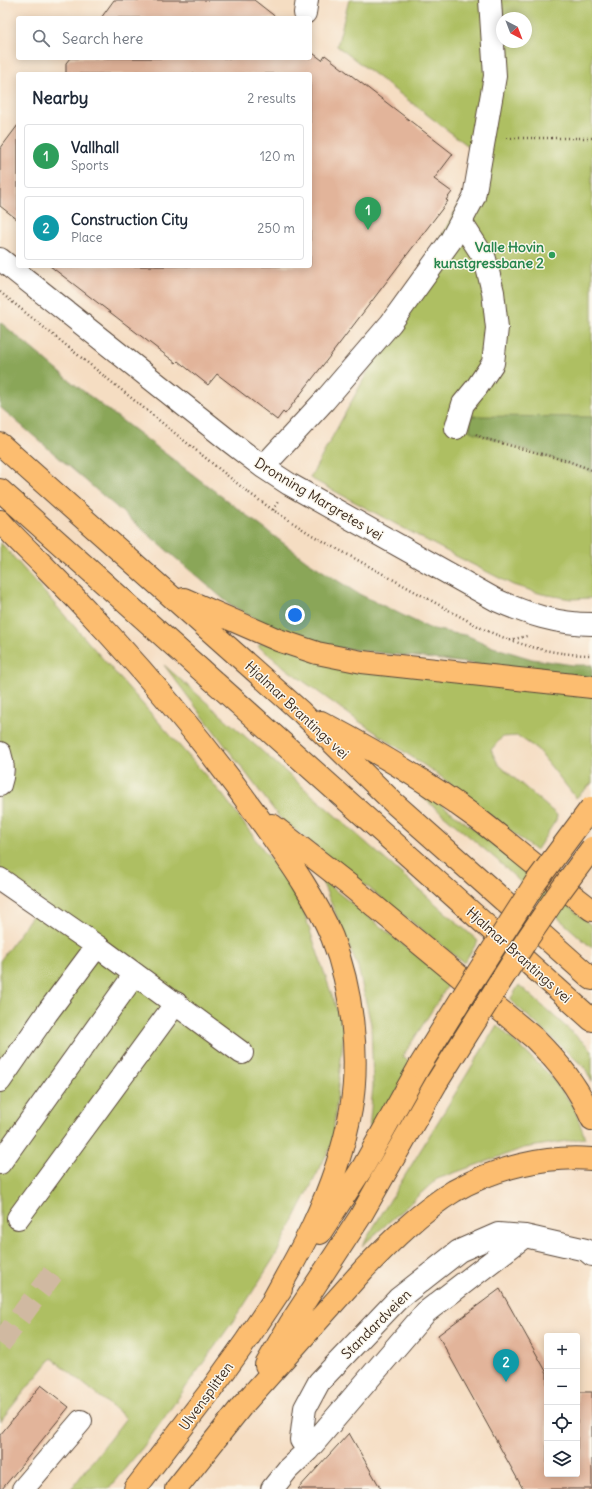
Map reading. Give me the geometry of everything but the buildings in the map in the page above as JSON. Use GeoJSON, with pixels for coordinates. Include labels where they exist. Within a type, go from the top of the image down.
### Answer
{"type":"FeatureCollection","features":[{"type":"Feature","properties":{"kind":"highway","name":"Hjalmar Brantings vei"},"geometry":{"type":"LineString","coordinates":[[0,444],[301,712],[395,804],[592,979]]}},
{"type":"Feature","properties":{"kind":"highway","name":"Hjalmar Brantings vei"},"geometry":{"type":"LineString","coordinates":[[0,490],[592,1020]]}},
{"type":"Feature","properties":{"kind":"highway"},"geometry":{"type":"LineString","coordinates":[[0,521],[82,605],[134,662],[230,778],[307,888],[321,912],[332,938],[342,967],[350,1003],[354,1043],[354,1078],[351,1107],[340,1155],[312,1226],[273,1300]]}},
{"type":"Feature","properties":{"kind":"highway"},"geometry":{"type":"LineString","coordinates":[[165,591],[278,640],[317,653],[362,662],[592,687]]}},
{"type":"Feature","properties":{"kind":"highway"},"geometry":{"type":"LineString","coordinates":[[301,712],[350,737],[418,776],[488,828],[592,910]]}},
{"type":"Feature","properties":{"kind":"highway"},"geometry":{"type":"LineString","coordinates":[[273,1300],[363,1167],[419,1067],[536,882],[591,807]]}},
{"type":"Feature","properties":{"kind":"highway"},"geometry":{"type":"LineString","coordinates":[[255,812],[337,875],[534,1038],[568,1075],[592,1119]]}},
{"type":"Feature","properties":{"kind":"highway"},"geometry":{"type":"LineString","coordinates":[[241,1407],[290,1324],[360,1217],[437,1082],[530,935],[592,848]]}},
{"type":"Feature","properties":{"kind":"highway"},"geometry":{"type":"LineString","coordinates":[[176,1489],[241,1407],[364,1269],[391,1242],[439,1201],[469,1184],[502,1170],[529,1163],[557,1159],[592,1159]]}},
{"type":"Feature","properties":{"kind":"highway","name":"Ulvensplitten"},"geometry":{"type":"LineString","coordinates":[[135,1489],[211,1390],[273,1300]]}},
{"type":"Feature","properties":{"kind":"street"},"geometry":{"type":"LineString","coordinates":[[263,467],[325,400],[391,323],[451,240],[474,197],[495,76],[490,0]]}},
{"type":"Feature","properties":{"kind":"street"},"geometry":{"type":"LineString","coordinates":[[458,422],[463,404],[477,387],[493,363],[497,328],[493,292],[485,259],[461,222]]}},
{"type":"Feature","properties":{"kind":"street","name":"Dronning Margretes vei"},"geometry":{"type":"LineString","coordinates":[[0,259],[263,467],[313,499],[496,600],[530,615],[547,620],[592,624]]}},
{"type":"Feature","properties":{"kind":"street"},"geometry":{"type":"LineString","coordinates":[[0,754],[4,766],[4,772],[0,785]]}},
{"type":"Feature","properties":{"kind":"street"},"geometry":{"type":"LineString","coordinates":[[0,879],[97,946],[242,1052]]}},
{"type":"Feature","properties":{"kind":"street"},"geometry":{"type":"LineString","coordinates":[[0,1081],[47,1013],[97,946]]}},
{"type":"Feature","properties":{"kind":"street"},"geometry":{"type":"LineString","coordinates":[[0,1163],[135,974]]}},
{"type":"Feature","properties":{"kind":"street"},"geometry":{"type":"LineString","coordinates":[[18,1218],[176,1003]]}},
{"type":"Feature","properties":{"kind":"street","name":"Standardveien"},"geometry":{"type":"LineString","coordinates":[[308,1450],[301,1440],[305,1408],[319,1382],[398,1299],[459,1251],[498,1234],[524,1236],[586,1250],[592,1255]]}},
{"type":"Feature","properties":{"kind":"street","name":"Standardveien"},"geometry":{"type":"LineString","coordinates":[[272,1489],[288,1469],[308,1450],[426,1312],[524,1236]]}},
{"type":"Feature","properties":{"kind":"street"},"geometry":{"type":"LineString","coordinates":[[23,1489],[81,1421]]}},
{"type":"Feature","properties":{"kind":"path"},"geometry":{"type":"LineString","coordinates":[[485,137],[592,138]]}},
{"type":"Feature","properties":{"kind":"path"},"geometry":{"type":"LineString","coordinates":[[458,422],[482,438],[568,461],[592,470]]}},
{"type":"Feature","properties":{"kind":"path"},"geometry":{"type":"LineString","coordinates":[[508,640],[529,635]]}},
{"type":"Feature","properties":{"kind":"green space"},"geometry":{"type":"Polygon","coordinates":[[[349,0],[592,0],[592,598],[571,599],[542,594],[513,585],[310,478],[484,158],[337,46],[349,0]]]}},
{"type":"Feature","properties":{"kind":"green space"},"geometry":{"type":"Polygon","coordinates":[[[0,322],[74,384],[225,499],[307,561],[357,593],[429,628],[466,635],[493,647],[532,659],[573,665],[592,665],[592,678],[332,647],[263,624],[228,603],[0,407],[0,322]]]}},
{"type":"Feature","properties":{"kind":"green space"},"geometry":{"type":"Polygon","coordinates":[[[471,416],[592,417],[592,472],[470,431],[471,416]]]}},
{"type":"Feature","properties":{"kind":"green space"},"geometry":{"type":"Polygon","coordinates":[[[0,542],[222,794],[299,898],[344,1031],[332,1144],[277,1253],[243,1307],[144,1446],[108,1489],[71,1489],[126,1418],[52,1358],[0,1421],[0,961],[39,906],[0,878],[0,797],[14,771],[0,757],[0,542]]]}},
{"type":"Feature","properties":{"kind":"green space"},"geometry":{"type":"Polygon","coordinates":[[[261,643],[592,694],[592,783],[576,798],[537,749],[518,736],[502,737],[491,750],[498,764],[557,815],[556,820],[536,851],[440,776],[357,720],[288,670],[258,646],[261,643]]]}},
{"type":"Feature","properties":{"kind":"green space"},"geometry":{"type":"Polygon","coordinates":[[[164,665],[478,941],[464,963],[280,818],[164,665]]]}},
{"type":"Feature","properties":{"kind":"green space"},"geometry":{"type":"Polygon","coordinates":[[[418,787],[506,853],[592,926],[592,948],[496,859],[415,791],[418,787]]]}},
{"type":"Feature","properties":{"kind":"green space"},"geometry":{"type":"Polygon","coordinates":[[[321,879],[450,982],[403,1056],[413,1064],[368,1142],[373,1085],[371,1024],[358,967],[321,879]]]}},
{"type":"Feature","properties":{"kind":"green space"},"geometry":{"type":"Polygon","coordinates":[[[519,985],[592,1050],[592,1082],[585,1068],[510,1000],[519,985]]]}},
{"type":"Feature","properties":{"kind":"green space"},"geometry":{"type":"Polygon","coordinates":[[[497,1025],[549,1074],[574,1107],[585,1138],[524,1148],[437,1179],[362,1246],[497,1025]]]}},
{"type":"Feature","properties":{"kind":"tunnel"},"geometry":{"type":"LineString","coordinates":[[0,1344],[56,1269]]}},
{"type":"Feature","properties":{"kind":"place","name":"Vallhall"},"geometry":{"type":"Point","coordinates":[368,230]}},
{"type":"Feature","properties":{"kind":"place","name":"Valle Hovin kunstgressbane 2"},"geometry":{"type":"Point","coordinates":[552,255]}},
{"type":"Feature","properties":{"kind":"place","name":"Construction City"},"geometry":{"type":"Point","coordinates":[506,1382]}}]}
